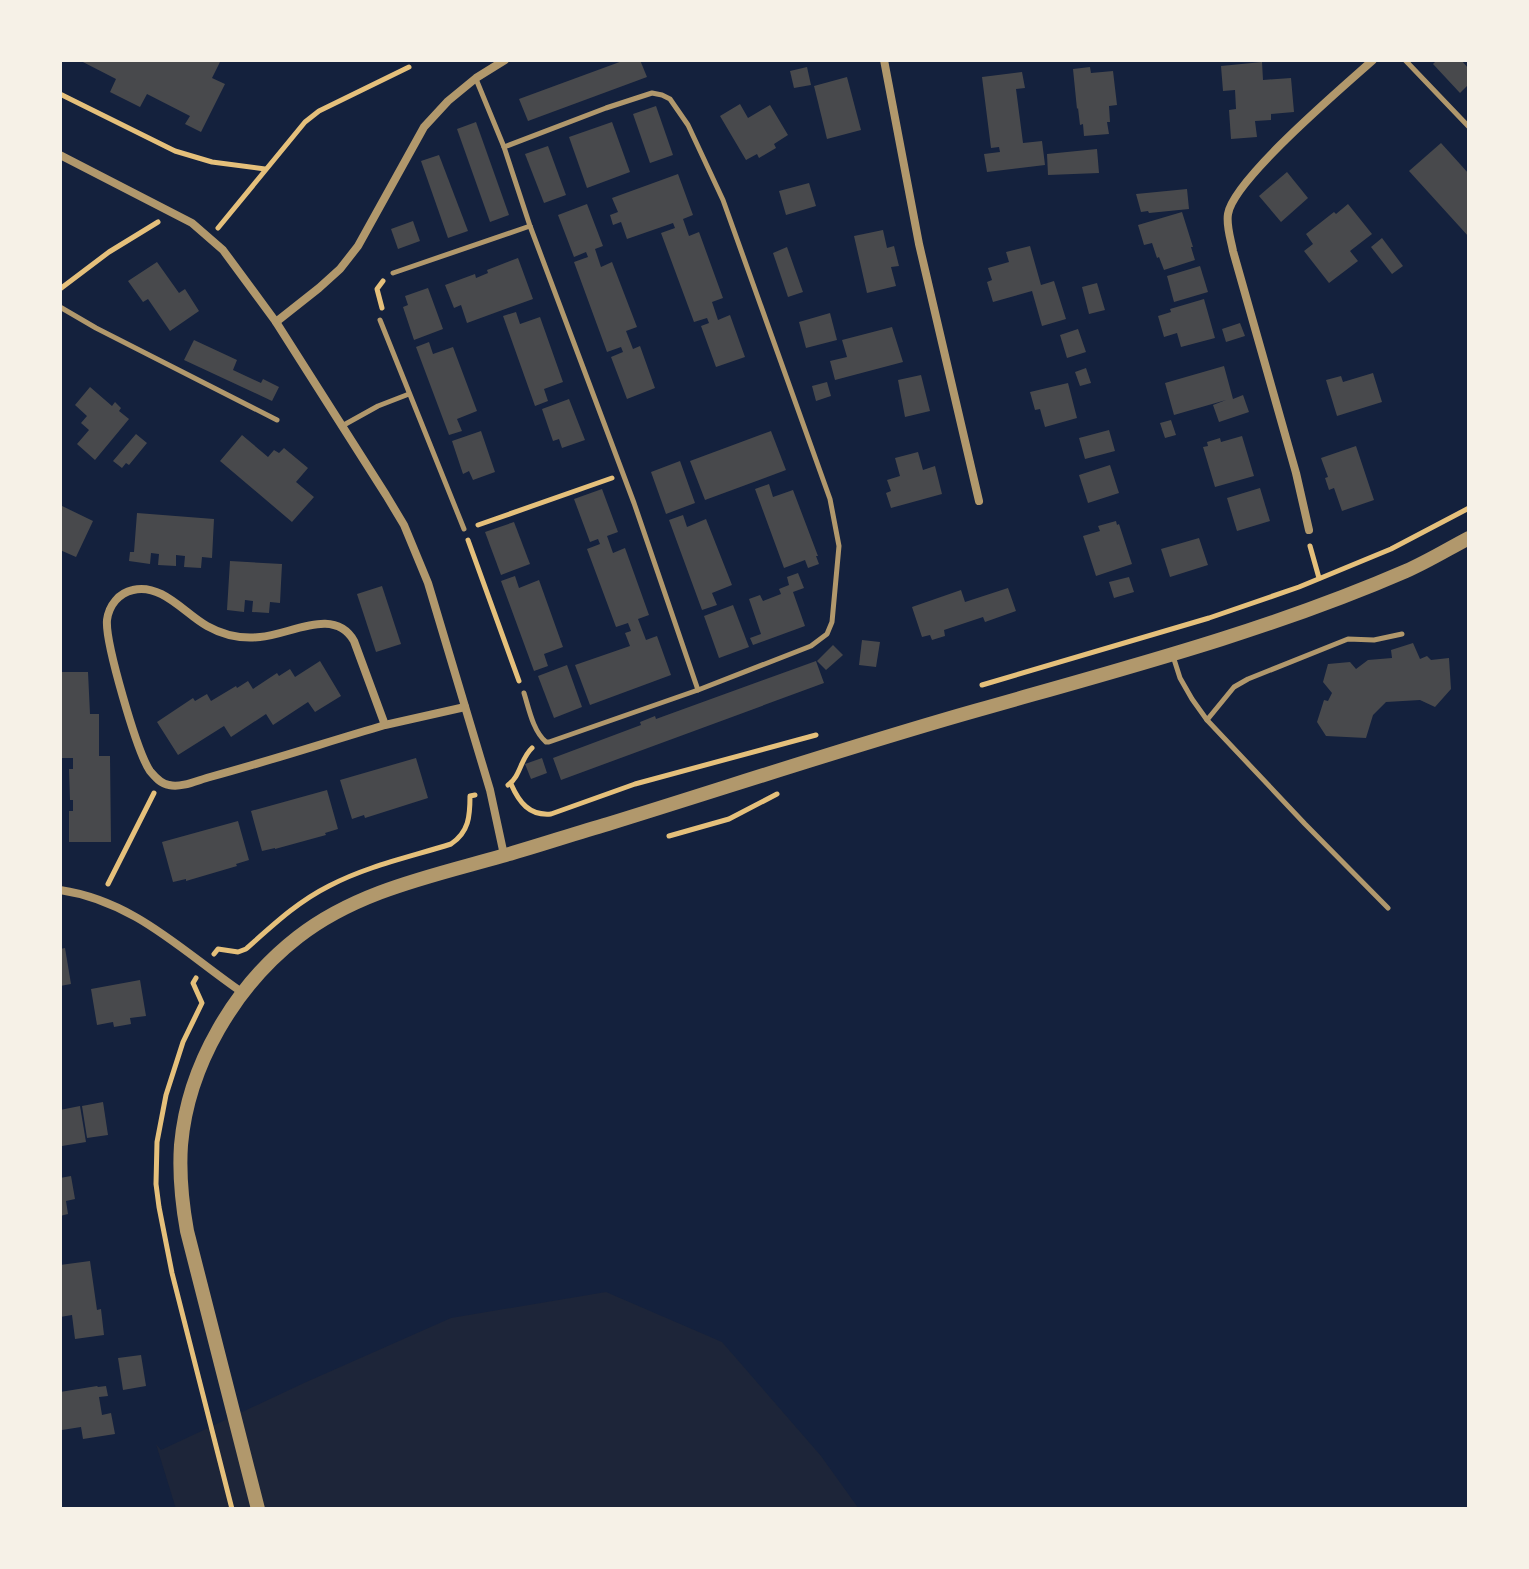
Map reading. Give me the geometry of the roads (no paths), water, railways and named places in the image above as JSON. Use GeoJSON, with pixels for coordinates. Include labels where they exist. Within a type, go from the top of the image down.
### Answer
{"type":"FeatureCollection","features":[{"type":"Feature","properties":{"kind":"street"},"geometry":{"type":"LineString","coordinates":[[276,322],[340,269],[366,232],[424,127],[448,101],[505,60]]}},
{"type":"Feature","properties":{"kind":"street"},"geometry":{"type":"LineString","coordinates":[[884,60],[919,244],[979,501]]}},
{"type":"Feature","properties":{"kind":"street"},"geometry":{"type":"LineString","coordinates":[[1309,530],[1296,473],[1233,251],[1228,214],[1235,195],[1251,176],[1373,60]]}},
{"type":"Feature","properties":{"kind":"street"},"geometry":{"type":"LineString","coordinates":[[60,155],[192,223],[235,264],[276,322],[386,495],[416,551],[431,593],[490,790],[504,855]]}},
{"type":"Feature","properties":{"kind":"street"},"geometry":{"type":"LineString","coordinates":[[258,1509],[187,1231],[181,1186],[181,1147],[194,1083],[212,1040],[243,993],[298,937],[339,910],[387,889],[936,722],[1255,629],[1409,570],[1469,538]]}},
{"type":"Feature","properties":{"kind":"street"},"geometry":{"type":"LineString","coordinates":[[385,725],[354,641],[350,633],[339,625],[318,624],[247,638],[207,627],[153,590],[134,589],[124,593],[113,604],[107,621],[109,637],[130,718],[147,766],[167,785],[226,772],[385,725],[465,707]]}},
{"type":"Feature","properties":{"kind":"street"},"geometry":{"type":"LineString","coordinates":[[60,890],[101,899],[133,915],[243,993]]}},
{"type":"Feature","properties":{"kind":"lane"},"geometry":{"type":"LineString","coordinates":[[1405,60],[1469,127]]}},
{"type":"Feature","properties":{"kind":"lane"},"geometry":{"type":"LineString","coordinates":[[476,78],[623,474],[698,690]]}},
{"type":"Feature","properties":{"kind":"lane"},"geometry":{"type":"LineString","coordinates":[[504,147],[652,93],[670,99],[688,125],[723,200],[809,436],[830,499],[839,546],[832,622],[827,634],[811,646],[698,690],[549,742],[541,738],[524,693]]}},
{"type":"Feature","properties":{"kind":"lane"},"geometry":{"type":"LineString","coordinates":[[393,273],[530,226]]}},
{"type":"Feature","properties":{"kind":"lane"},"geometry":{"type":"LineString","coordinates":[[60,307],[277,420]]}},
{"type":"Feature","properties":{"kind":"lane"},"geometry":{"type":"LineString","coordinates":[[380,320],[464,529]]}},
{"type":"Feature","properties":{"kind":"lane"},"geometry":{"type":"LineString","coordinates":[[342,426],[378,406],[409,394]]}},
{"type":"Feature","properties":{"kind":"lane"},"geometry":{"type":"LineString","coordinates":[[1207,720],[1234,687],[1248,679],[1348,639],[1374,640],[1402,634]]}},
{"type":"Feature","properties":{"kind":"lane"},"geometry":{"type":"LineString","coordinates":[[1173,654],[1180,678],[1207,720],[1388,908]]}}]}
